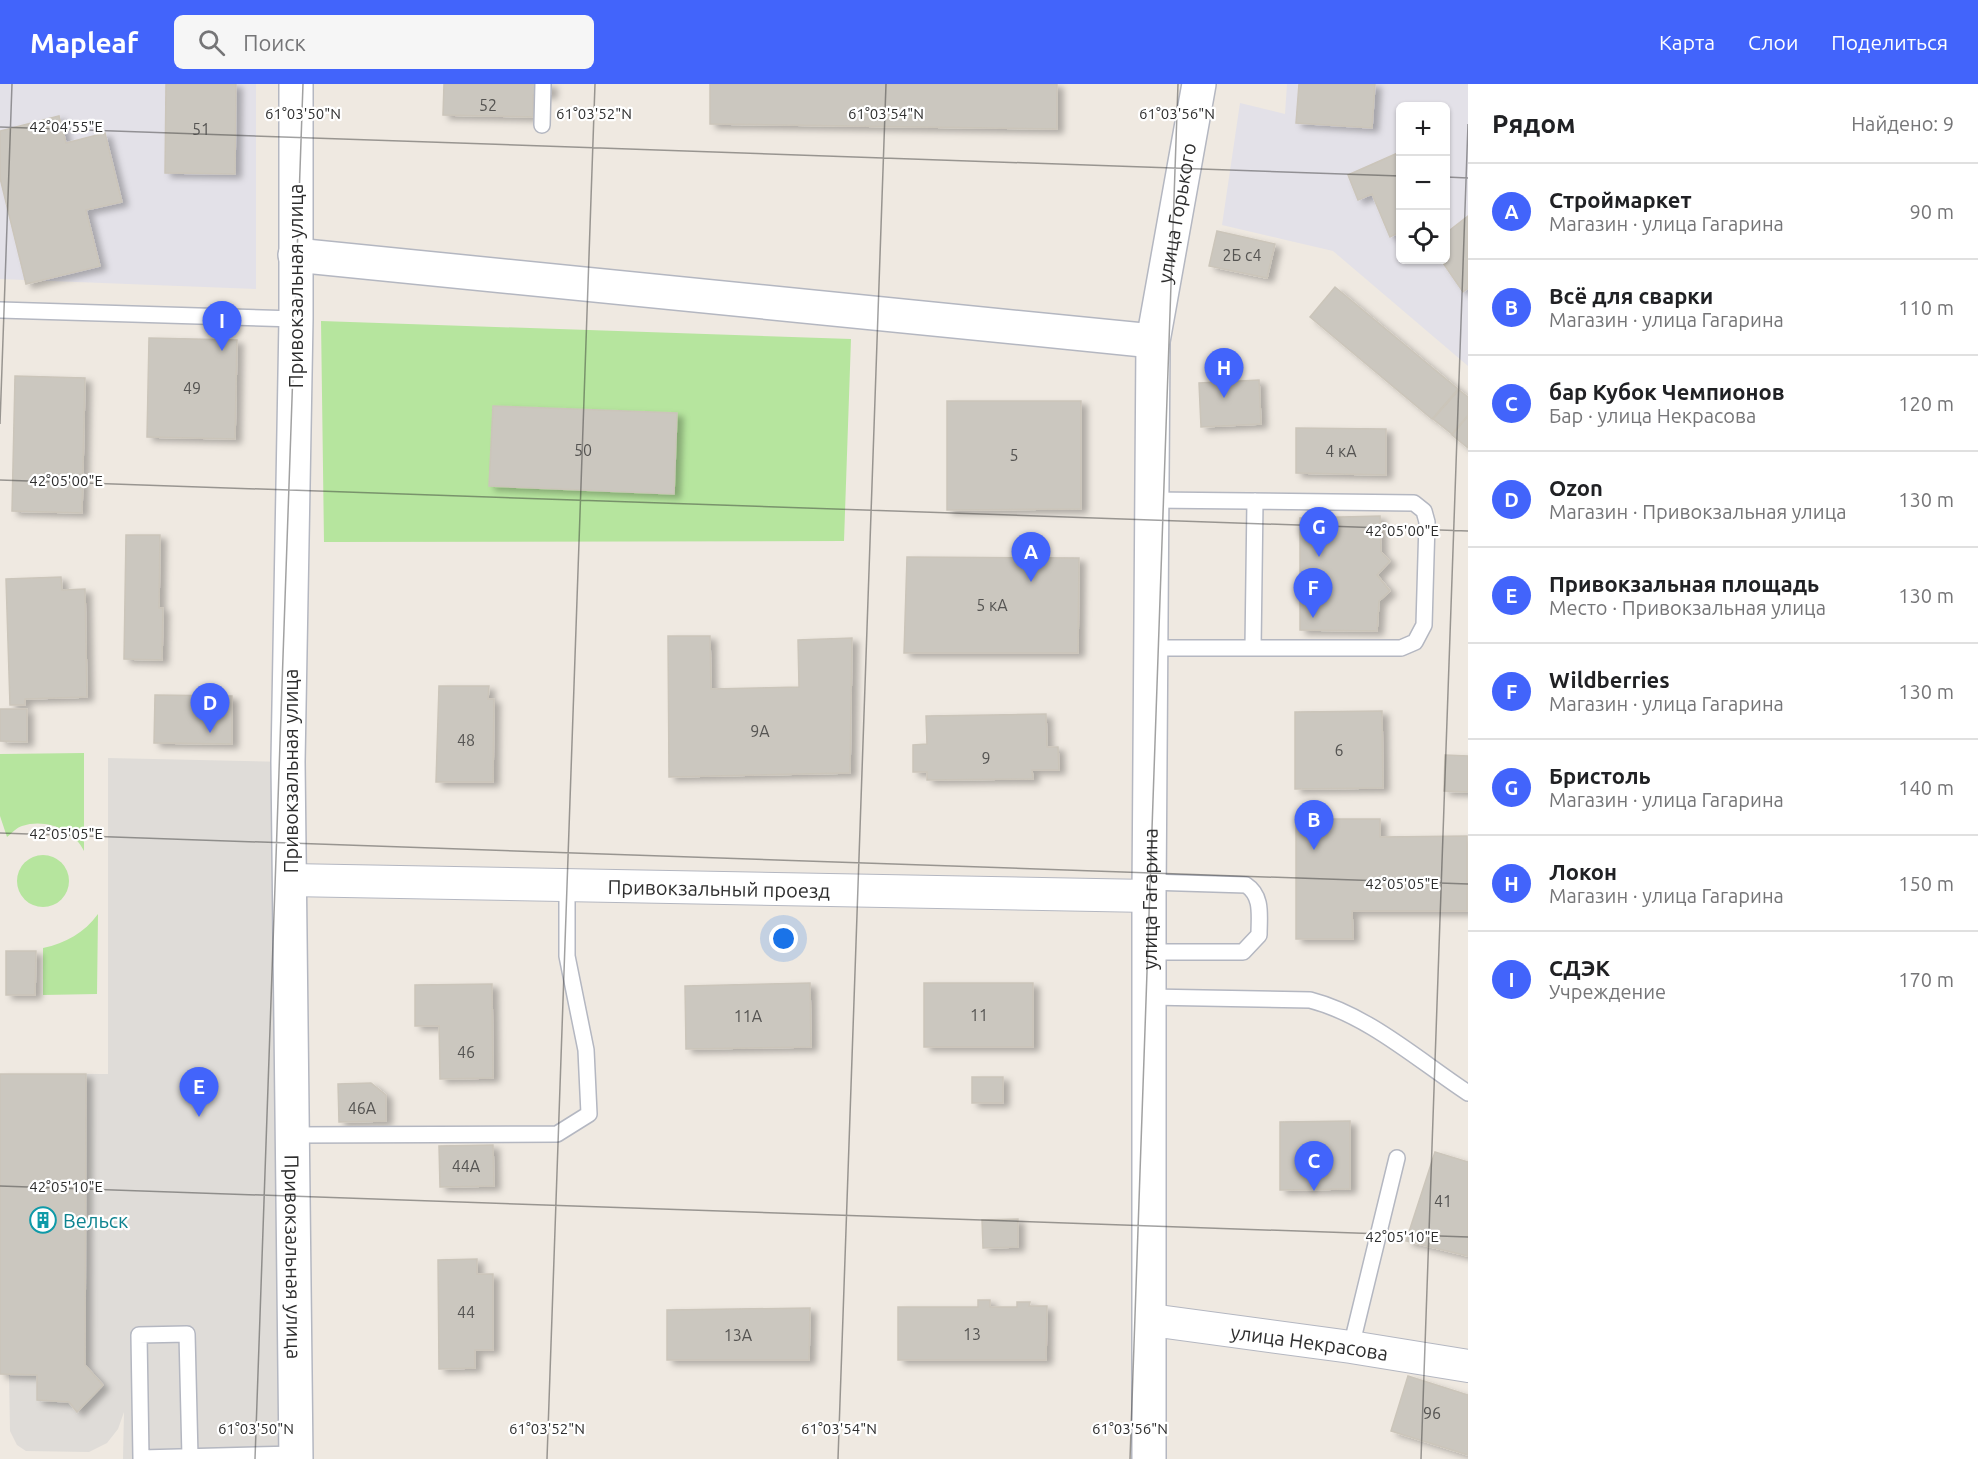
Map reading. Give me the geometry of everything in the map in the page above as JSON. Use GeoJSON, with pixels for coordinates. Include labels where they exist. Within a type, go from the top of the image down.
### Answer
{"type":"FeatureCollection","features":[{"type":"Feature","properties":{"kind":"street","name":"Привокзальная улица"},"geometry":{"type":"LineString","coordinates":[[296,84],[296,319],[288,762],[296,1456]]}},
{"type":"Feature","properties":{"kind":"street","name":"улица Горького"},"geometry":{"type":"LineString","coordinates":[[1153,341],[1199,84]]}},
{"type":"Feature","properties":{"kind":"street"},"geometry":{"type":"LineString","coordinates":[[295,255],[1153,341]]}},
{"type":"Feature","properties":{"kind":"street","name":"улица Гагарина"},"geometry":{"type":"LineString","coordinates":[[1149,1459],[1151,1320],[1149,889],[1153,341]]}},
{"type":"Feature","properties":{"kind":"street","name":"Привокзальный проезд"},"geometry":{"type":"LineString","coordinates":[[289,880],[567,887],[1149,889]]}},
{"type":"Feature","properties":{"kind":"street","name":"улица Некрасова"},"geometry":{"type":"LineString","coordinates":[[1151,1320],[1351,1347],[1468,1366]]}},
{"type":"Feature","properties":{"kind":"lane"},"geometry":{"type":"LineString","coordinates":[[542,125],[543,84]]}},
{"type":"Feature","properties":{"kind":"lane"},"geometry":{"type":"LineString","coordinates":[[0,310],[296,319]]}},
{"type":"Feature","properties":{"kind":"lane"},"geometry":{"type":"LineString","coordinates":[[1150,648],[1401,648],[1415,642],[1424,625],[1427,522],[1424,511],[1414,503],[1152,500]]}},
{"type":"Feature","properties":{"kind":"lane"},"geometry":{"type":"LineString","coordinates":[[1253,648],[1255,501]]}},
{"type":"Feature","properties":{"kind":"lane"},"geometry":{"type":"LineString","coordinates":[[1149,889],[1246,885],[1254,890],[1259,902],[1259,935],[1243,952],[1149,952]]}},
{"type":"Feature","properties":{"kind":"lane"},"geometry":{"type":"LineString","coordinates":[[291,1135],[557,1134],[589,1114],[586,1050],[567,956],[567,887]]}},
{"type":"Feature","properties":{"kind":"lane"},"geometry":{"type":"LineString","coordinates":[[1149,997],[1310,1000],[1331,1005],[1355,1017],[1468,1093]]}},
{"type":"Feature","properties":{"kind":"lane"},"geometry":{"type":"LineString","coordinates":[[1351,1347],[1397,1158]]}},
{"type":"Feature","properties":{"kind":"lane"},"geometry":{"type":"LineString","coordinates":[[190,1457],[187,1334],[139,1335],[141,1458],[296,1456]]}},
{"type":"Feature","properties":{"kind":"shaded area"},"geometry":{"type":"Polygon","coordinates":[[[0,84],[256,84],[256,289],[0,279],[0,84]]]}},
{"type":"Feature","properties":{"kind":"shaded area"},"geometry":{"type":"Polygon","coordinates":[[[1287,84],[1468,84],[1468,366],[1333,251],[1222,225],[1240,103],[1285,114],[1287,84]]]}},
{"type":"Feature","properties":{"kind":"shaded area"},"geometry":{"type":"Polygon","coordinates":[[[108,758],[288,762],[296,1459],[123,1459],[124,1412],[118,1429],[107,1443],[89,1452],[26,1451],[17,1445],[10,1431],[9,1374],[37,1375],[37,1400],[69,1402],[77,1411],[103,1385],[85,1365],[86,1074],[108,1074],[108,758]]]}},
{"type":"Feature","properties":{"kind":"green space"},"geometry":{"type":"Polygon","coordinates":[[[321,321],[851,339],[844,541],[324,542],[321,321]]]}},
{"type":"Feature","properties":{"kind":"green space"},"geometry":{"type":"Polygon","coordinates":[[[84,753],[84,851],[73,837],[50,825],[22,826],[7,837],[0,816],[0,754],[84,753]]]}},
{"type":"Feature","properties":{"kind":"green space"},"geometry":{"type":"Polygon","coordinates":[[[43,855],[53,857],[61,863],[67,871],[69,881],[67,891],[61,899],[53,905],[43,907],[33,905],[25,899],[19,891],[17,881],[19,871],[25,863],[33,857],[43,855]]]}},
{"type":"Feature","properties":{"kind":"green space"},"geometry":{"type":"Polygon","coordinates":[[[98,914],[97,994],[43,995],[43,948],[74,936],[87,927],[98,914]]]}},
{"type":"Feature","properties":{"kind":"building"},"geometry":{"type":"Polygon","coordinates":[[[166,84],[236,84],[235,174],[165,173],[166,84]]]}},
{"type":"Feature","properties":{"kind":"building"},"geometry":{"type":"Polygon","coordinates":[[[444,84],[551,84],[551,94],[533,95],[533,117],[443,115],[444,84]]]}},
{"type":"Feature","properties":{"kind":"building"},"geometry":{"type":"Polygon","coordinates":[[[710,84],[1057,84],[1057,129],[710,124],[710,84]]]}},
{"type":"Feature","properties":{"kind":"building"},"geometry":{"type":"Polygon","coordinates":[[[1299,84],[1375,84],[1372,128],[1296,123],[1299,84]]]}},
{"type":"Feature","properties":{"kind":"building"},"geometry":{"type":"Polygon","coordinates":[[[59,116],[66,143],[105,133],[122,202],[86,210],[100,266],[26,284],[0,178],[0,131],[59,116]]]}},
{"type":"Feature","properties":{"kind":"building"},"geometry":{"type":"Polygon","coordinates":[[[1396,154],[1396,234],[1390,237],[1372,194],[1358,200],[1348,175],[1396,154]]]}},
{"type":"Feature","properties":{"kind":"building"},"geometry":{"type":"Polygon","coordinates":[[[1468,216],[1468,288],[1463,292],[1444,264],[1450,264],[1450,230],[1468,216]]]}},
{"type":"Feature","properties":{"kind":"building"},"geometry":{"type":"Polygon","coordinates":[[[1217,231],[1275,244],[1267,278],[1209,266],[1217,231]]]}},
{"type":"Feature","properties":{"kind":"building"},"geometry":{"type":"Polygon","coordinates":[[[1335,287],[1458,389],[1432,419],[1310,317],[1335,287]]]}},
{"type":"Feature","properties":{"kind":"building"},"geometry":{"type":"Polygon","coordinates":[[[149,338],[237,340],[235,439],[147,437],[149,338]]]}},
{"type":"Feature","properties":{"kind":"building"},"geometry":{"type":"Polygon","coordinates":[[[15,376],[85,378],[82,513],[12,511],[15,376]]]}},
{"type":"Feature","properties":{"kind":"building"},"geometry":{"type":"Polygon","coordinates":[[[1259,380],[1261,424],[1201,427],[1199,383],[1259,380]]]}},
{"type":"Feature","properties":{"kind":"building"},"geometry":{"type":"Polygon","coordinates":[[[1459,390],[1468,397],[1468,415],[1452,434],[1433,419],[1459,390]]]}},
{"type":"Feature","properties":{"kind":"building"},"geometry":{"type":"Polygon","coordinates":[[[947,401],[1081,401],[1081,509],[947,510],[947,401]]]}},
{"type":"Feature","properties":{"kind":"building"},"geometry":{"type":"Polygon","coordinates":[[[493,406],[677,413],[674,494],[489,486],[493,406]]]}},
{"type":"Feature","properties":{"kind":"building"},"geometry":{"type":"Polygon","coordinates":[[[1468,416],[1468,448],[1452,435],[1468,416]]]}},
{"type":"Feature","properties":{"kind":"building"},"geometry":{"type":"Polygon","coordinates":[[[1296,428],[1386,429],[1386,475],[1296,473],[1296,428]]]}},
{"type":"Feature","properties":{"kind":"building"},"geometry":{"type":"Polygon","coordinates":[[[1380,516],[1381,552],[1390,561],[1377,575],[1390,591],[1379,601],[1377,631],[1300,630],[1300,518],[1380,516]]]}},
{"type":"Feature","properties":{"kind":"building"},"geometry":{"type":"Polygon","coordinates":[[[126,535],[160,535],[159,608],[163,608],[162,660],[124,659],[126,535]]]}},
{"type":"Feature","properties":{"kind":"building"},"geometry":{"type":"Polygon","coordinates":[[[907,557],[1079,558],[1078,653],[904,653],[907,557]]]}},
{"type":"Feature","properties":{"kind":"building"},"geometry":{"type":"Polygon","coordinates":[[[61,577],[62,590],[85,589],[87,697],[25,699],[25,705],[10,705],[6,579],[61,577]]]}},
{"type":"Feature","properties":{"kind":"building"},"geometry":{"type":"Polygon","coordinates":[[[668,636],[710,636],[711,689],[799,687],[798,640],[852,638],[850,773],[669,777],[668,636]]]}},
{"type":"Feature","properties":{"kind":"building"},"geometry":{"type":"Polygon","coordinates":[[[439,686],[489,686],[488,699],[494,699],[493,782],[436,782],[439,686]]]}},
{"type":"Feature","properties":{"kind":"building"},"geometry":{"type":"Polygon","coordinates":[[[155,695],[232,696],[232,744],[154,743],[155,695]]]}},
{"type":"Feature","properties":{"kind":"building"},"geometry":{"type":"Polygon","coordinates":[[[0,709],[27,709],[27,742],[0,741],[0,709]]]}},
{"type":"Feature","properties":{"kind":"building"},"geometry":{"type":"Polygon","coordinates":[[[1382,711],[1383,788],[1295,789],[1295,712],[1382,711]]]}},
{"type":"Feature","properties":{"kind":"building"},"geometry":{"type":"Polygon","coordinates":[[[1046,714],[1047,747],[1058,747],[1059,770],[1032,770],[1033,779],[927,780],[927,772],[913,772],[913,745],[927,744],[926,716],[1046,714]]]}},
{"type":"Feature","properties":{"kind":"building"},"geometry":{"type":"Polygon","coordinates":[[[1445,755],[1468,756],[1468,792],[1444,791],[1445,755]]]}},
{"type":"Feature","properties":{"kind":"building"},"geometry":{"type":"Polygon","coordinates":[[[1296,819],[1380,819],[1380,837],[1467,836],[1467,911],[1352,911],[1353,939],[1296,939],[1296,819]]]}},
{"type":"Feature","properties":{"kind":"building"},"geometry":{"type":"Polygon","coordinates":[[[6,951],[36,951],[35,995],[6,995],[6,951]]]}},
{"type":"Feature","properties":{"kind":"building"},"geometry":{"type":"Polygon","coordinates":[[[810,983],[811,1047],[686,1049],[685,986],[810,983]]]}},
{"type":"Feature","properties":{"kind":"building"},"geometry":{"type":"Polygon","coordinates":[[[924,983],[1033,983],[1033,1047],[924,1047],[924,983]]]}},
{"type":"Feature","properties":{"kind":"building"},"geometry":{"type":"Polygon","coordinates":[[[492,984],[493,1078],[440,1079],[439,1026],[415,1026],[415,985],[492,984]]]}},
{"type":"Feature","properties":{"kind":"building","name":"Вельск"},"geometry":{"type":"Polygon","coordinates":[[[0,1074],[86,1074],[85,1365],[103,1385],[77,1412],[69,1402],[37,1400],[37,1375],[0,1374],[0,1074]]]}},
{"type":"Feature","properties":{"kind":"building"},"geometry":{"type":"Polygon","coordinates":[[[972,1077],[1003,1077],[1003,1103],[972,1103],[972,1077]]]}},
{"type":"Feature","properties":{"kind":"building"},"geometry":{"type":"Polygon","coordinates":[[[371,1083],[386,1095],[386,1121],[339,1122],[338,1084],[371,1083]]]}},
{"type":"Feature","properties":{"kind":"building"},"geometry":{"type":"Polygon","coordinates":[[[1350,1121],[1350,1189],[1280,1190],[1280,1122],[1350,1121]]]}},
{"type":"Feature","properties":{"kind":"building"},"geometry":{"type":"Polygon","coordinates":[[[493,1145],[494,1186],[440,1187],[439,1146],[493,1145]]]}},
{"type":"Feature","properties":{"kind":"building"},"geometry":{"type":"Polygon","coordinates":[[[1435,1152],[1468,1162],[1468,1256],[1406,1241],[1435,1152]]]}},
{"type":"Feature","properties":{"kind":"building"},"geometry":{"type":"Polygon","coordinates":[[[1018,1219],[1018,1247],[983,1248],[982,1220],[1018,1219]]]}},
{"type":"Feature","properties":{"kind":"building"},"geometry":{"type":"Polygon","coordinates":[[[477,1259],[477,1274],[493,1274],[493,1350],[475,1350],[475,1368],[439,1369],[438,1260],[477,1259]]]}},
{"type":"Feature","properties":{"kind":"building"},"geometry":{"type":"Polygon","coordinates":[[[978,1300],[990,1300],[990,1307],[1017,1307],[1017,1302],[1030,1302],[1029,1306],[1047,1306],[1046,1360],[898,1360],[898,1307],[978,1307],[978,1300]]]}},
{"type":"Feature","properties":{"kind":"building"},"geometry":{"type":"Polygon","coordinates":[[[810,1308],[809,1360],[667,1360],[667,1310],[810,1308]]]}},
{"type":"Feature","properties":{"kind":"building"},"geometry":{"type":"Polygon","coordinates":[[[1408,1376],[1468,1395],[1468,1455],[1391,1431],[1408,1376]]]}},
{"type":"Feature","properties":{"kind":"place","name":"СДЭК"},"geometry":{"type":"Point","coordinates":[222,351]}},
{"type":"Feature","properties":{"kind":"place","name":"Локон"},"geometry":{"type":"Point","coordinates":[1224,398]}},
{"type":"Feature","properties":{"kind":"place","name":"Бристоль"},"geometry":{"type":"Point","coordinates":[1319,557]}},
{"type":"Feature","properties":{"kind":"place","name":"Строймаркет"},"geometry":{"type":"Point","coordinates":[1031,582]}},
{"type":"Feature","properties":{"kind":"place","name":"Wildberries"},"geometry":{"type":"Point","coordinates":[1313,618]}},
{"type":"Feature","properties":{"kind":"place","name":"Ozon"},"geometry":{"type":"Point","coordinates":[210,733]}},
{"type":"Feature","properties":{"kind":"place","name":"Всё для сварки"},"geometry":{"type":"Point","coordinates":[1314,850]}},
{"type":"Feature","properties":{"kind":"place","name":"Привокзальная площадь"},"geometry":{"type":"Point","coordinates":[199,1117]}},
{"type":"Feature","properties":{"kind":"place","name":"бар Кубок Чемпионов"},"geometry":{"type":"Point","coordinates":[1314,1191]}},
{"type":"Feature","properties":{"kind":"place","name":"Вельск"},"geometry":{"type":"Point","coordinates":[43,1220]}}]}
